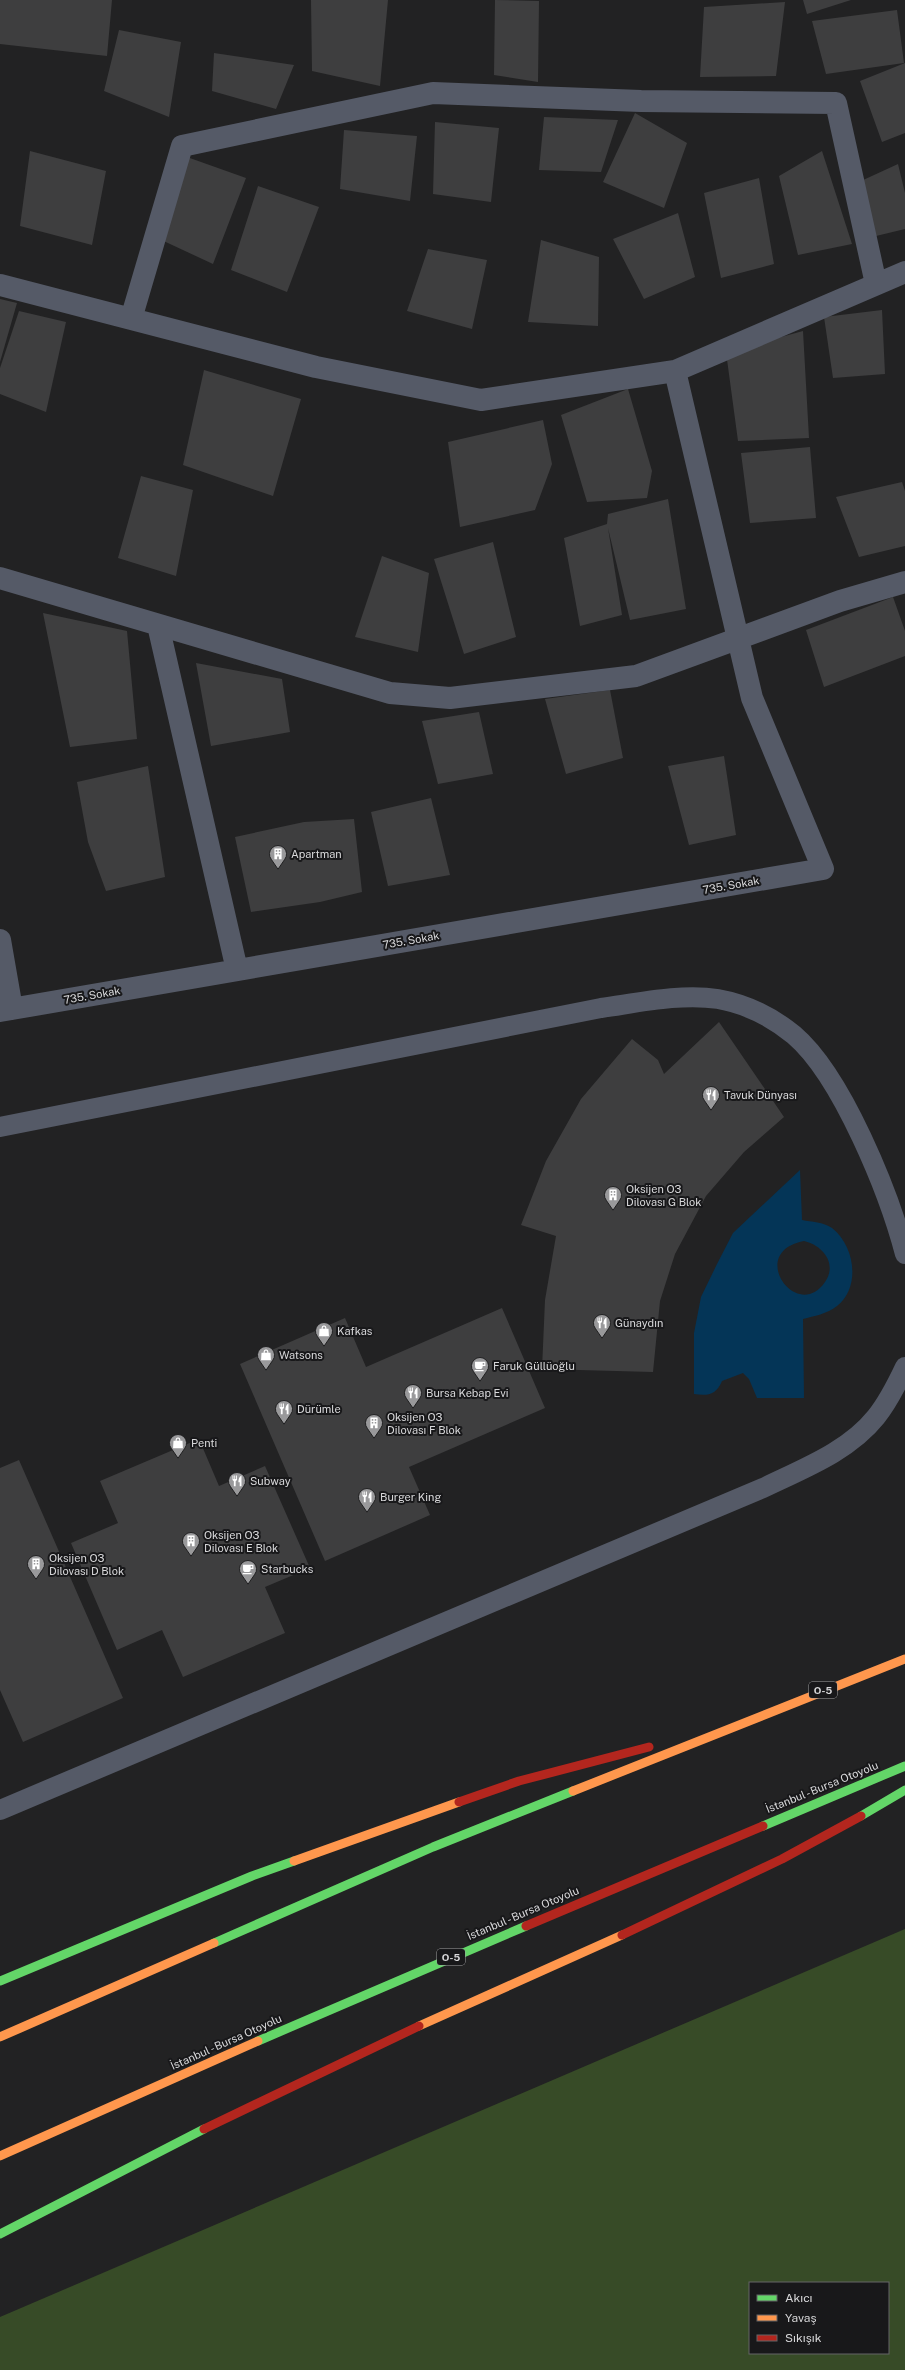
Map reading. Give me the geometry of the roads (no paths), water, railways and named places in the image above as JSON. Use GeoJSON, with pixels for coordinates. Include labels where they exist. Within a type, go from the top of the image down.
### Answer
{"type":"FeatureCollection","features":[{"type":"Feature","properties":{"kind":"highway","name":"O-5"},"geometry":{"type":"LineString","coordinates":[[0,2037],[433,1847],[741,1723],[905,1659]]}},
{"type":"Feature","properties":{"kind":"highway"},"geometry":{"type":"LineString","coordinates":[[672,1741],[741,1723]]}},
{"type":"Feature","properties":{"kind":"highway"},"geometry":{"type":"LineString","coordinates":[[0,1981],[252,1876],[403,1821],[519,1781],[657,1745]]}},
{"type":"Feature","properties":{"kind":"highway","name":"İstanbul - Bursa Otoyolu"},"geometry":{"type":"LineString","coordinates":[[0,2156],[389,1983],[905,1766]]}},
{"type":"Feature","properties":{"kind":"highway"},"geometry":{"type":"LineString","coordinates":[[0,2234],[348,2058],[751,1876],[847,1825],[905,1790]]}},
{"type":"Feature","properties":{"kind":"street"},"geometry":{"type":"LineString","coordinates":[[131,319],[182,146],[433,93],[641,101],[836,103],[876,284]]}},
{"type":"Feature","properties":{"kind":"street"},"geometry":{"type":"LineString","coordinates":[[0,285],[316,367],[481,400],[675,371],[905,272]]}},
{"type":"Feature","properties":{"kind":"street"},"geometry":{"type":"LineString","coordinates":[[675,371],[739,640]]}},
{"type":"Feature","properties":{"kind":"street"},"geometry":{"type":"LineString","coordinates":[[0,578],[390,693],[450,698],[636,676],[739,640],[840,601],[905,582]]}},
{"type":"Feature","properties":{"kind":"street"},"geometry":{"type":"LineString","coordinates":[[158,625],[237,970]]}},
{"type":"Feature","properties":{"kind":"street","name":"735. Sokak"},"geometry":{"type":"LineString","coordinates":[[6,1010],[823,869],[752,698],[739,640]]}},
{"type":"Feature","properties":{"kind":"street"},"geometry":{"type":"LineString","coordinates":[[0,940],[6,1010]]}},
{"type":"Feature","properties":{"kind":"lane"},"geometry":{"type":"LineString","coordinates":[[0,1127],[600,1008],[671,999],[718,999],[760,1011],[794,1036],[824,1070],[859,1132],[897,1224],[905,1254]]}},
{"type":"Feature","properties":{"kind":"lane"},"geometry":{"type":"LineString","coordinates":[[0,1810],[782,1479],[821,1460],[854,1438],[876,1417],[895,1387],[905,1367]]}},
{"type":"Feature","properties":{"kind":"water"},"geometry":{"type":"Polygon","coordinates":[[[800,1170],[802,1220],[829,1226],[840,1236],[846,1245],[852,1267],[852,1278],[850,1288],[845,1298],[829,1311],[803,1319],[804,1398],[757,1398],[749,1379],[743,1373],[722,1381],[720,1386],[711,1394],[694,1394],[694,1333],[701,1297],[733,1233],[800,1170]],[[804,1241],[787,1248],[779,1258],[778,1270],[782,1281],[791,1290],[802,1294],[814,1292],[825,1282],[829,1275],[830,1268],[826,1256],[817,1246],[804,1241]]]}},
{"type":"Feature","properties":{"kind":"place","name":"Apartman"},"geometry":{"type":"Point","coordinates":[278,869]}},
{"type":"Feature","properties":{"kind":"place","name":"Tavuk Dünyası"},"geometry":{"type":"Point","coordinates":[711,1110]}},
{"type":"Feature","properties":{"kind":"place","name":"Oksijen O3 Dilovası G Blok"},"geometry":{"type":"Point","coordinates":[613,1210]}},
{"type":"Feature","properties":{"kind":"place","name":"Günaydın"},"geometry":{"type":"Point","coordinates":[602,1338]}},
{"type":"Feature","properties":{"kind":"place","name":"Kafkas"},"geometry":{"type":"Point","coordinates":[324,1346]}},
{"type":"Feature","properties":{"kind":"place","name":"Watsons"},"geometry":{"type":"Point","coordinates":[266,1370]}},
{"type":"Feature","properties":{"kind":"place","name":"Faruk Güllüoğlu"},"geometry":{"type":"Point","coordinates":[480,1381]}},
{"type":"Feature","properties":{"kind":"place","name":"Bursa Kebap Evi"},"geometry":{"type":"Point","coordinates":[413,1408]}},
{"type":"Feature","properties":{"kind":"place","name":"Dürümle"},"geometry":{"type":"Point","coordinates":[284,1424]}},
{"type":"Feature","properties":{"kind":"place","name":"Oksijen O3 Dilovası F Blok"},"geometry":{"type":"Point","coordinates":[374,1438]}},
{"type":"Feature","properties":{"kind":"place","name":"Penti"},"geometry":{"type":"Point","coordinates":[178,1458]}},
{"type":"Feature","properties":{"kind":"place","name":"Subway"},"geometry":{"type":"Point","coordinates":[237,1496]}},
{"type":"Feature","properties":{"kind":"place","name":"Burger King"},"geometry":{"type":"Point","coordinates":[367,1512]}},
{"type":"Feature","properties":{"kind":"place","name":"Oksijen O3 Dilovası E Blok"},"geometry":{"type":"Point","coordinates":[191,1556]}},
{"type":"Feature","properties":{"kind":"place","name":"Oksijen O3 Dilovası D Blok"},"geometry":{"type":"Point","coordinates":[36,1579]}},
{"type":"Feature","properties":{"kind":"place","name":"Starbucks"},"geometry":{"type":"Point","coordinates":[248,1584]}}]}
